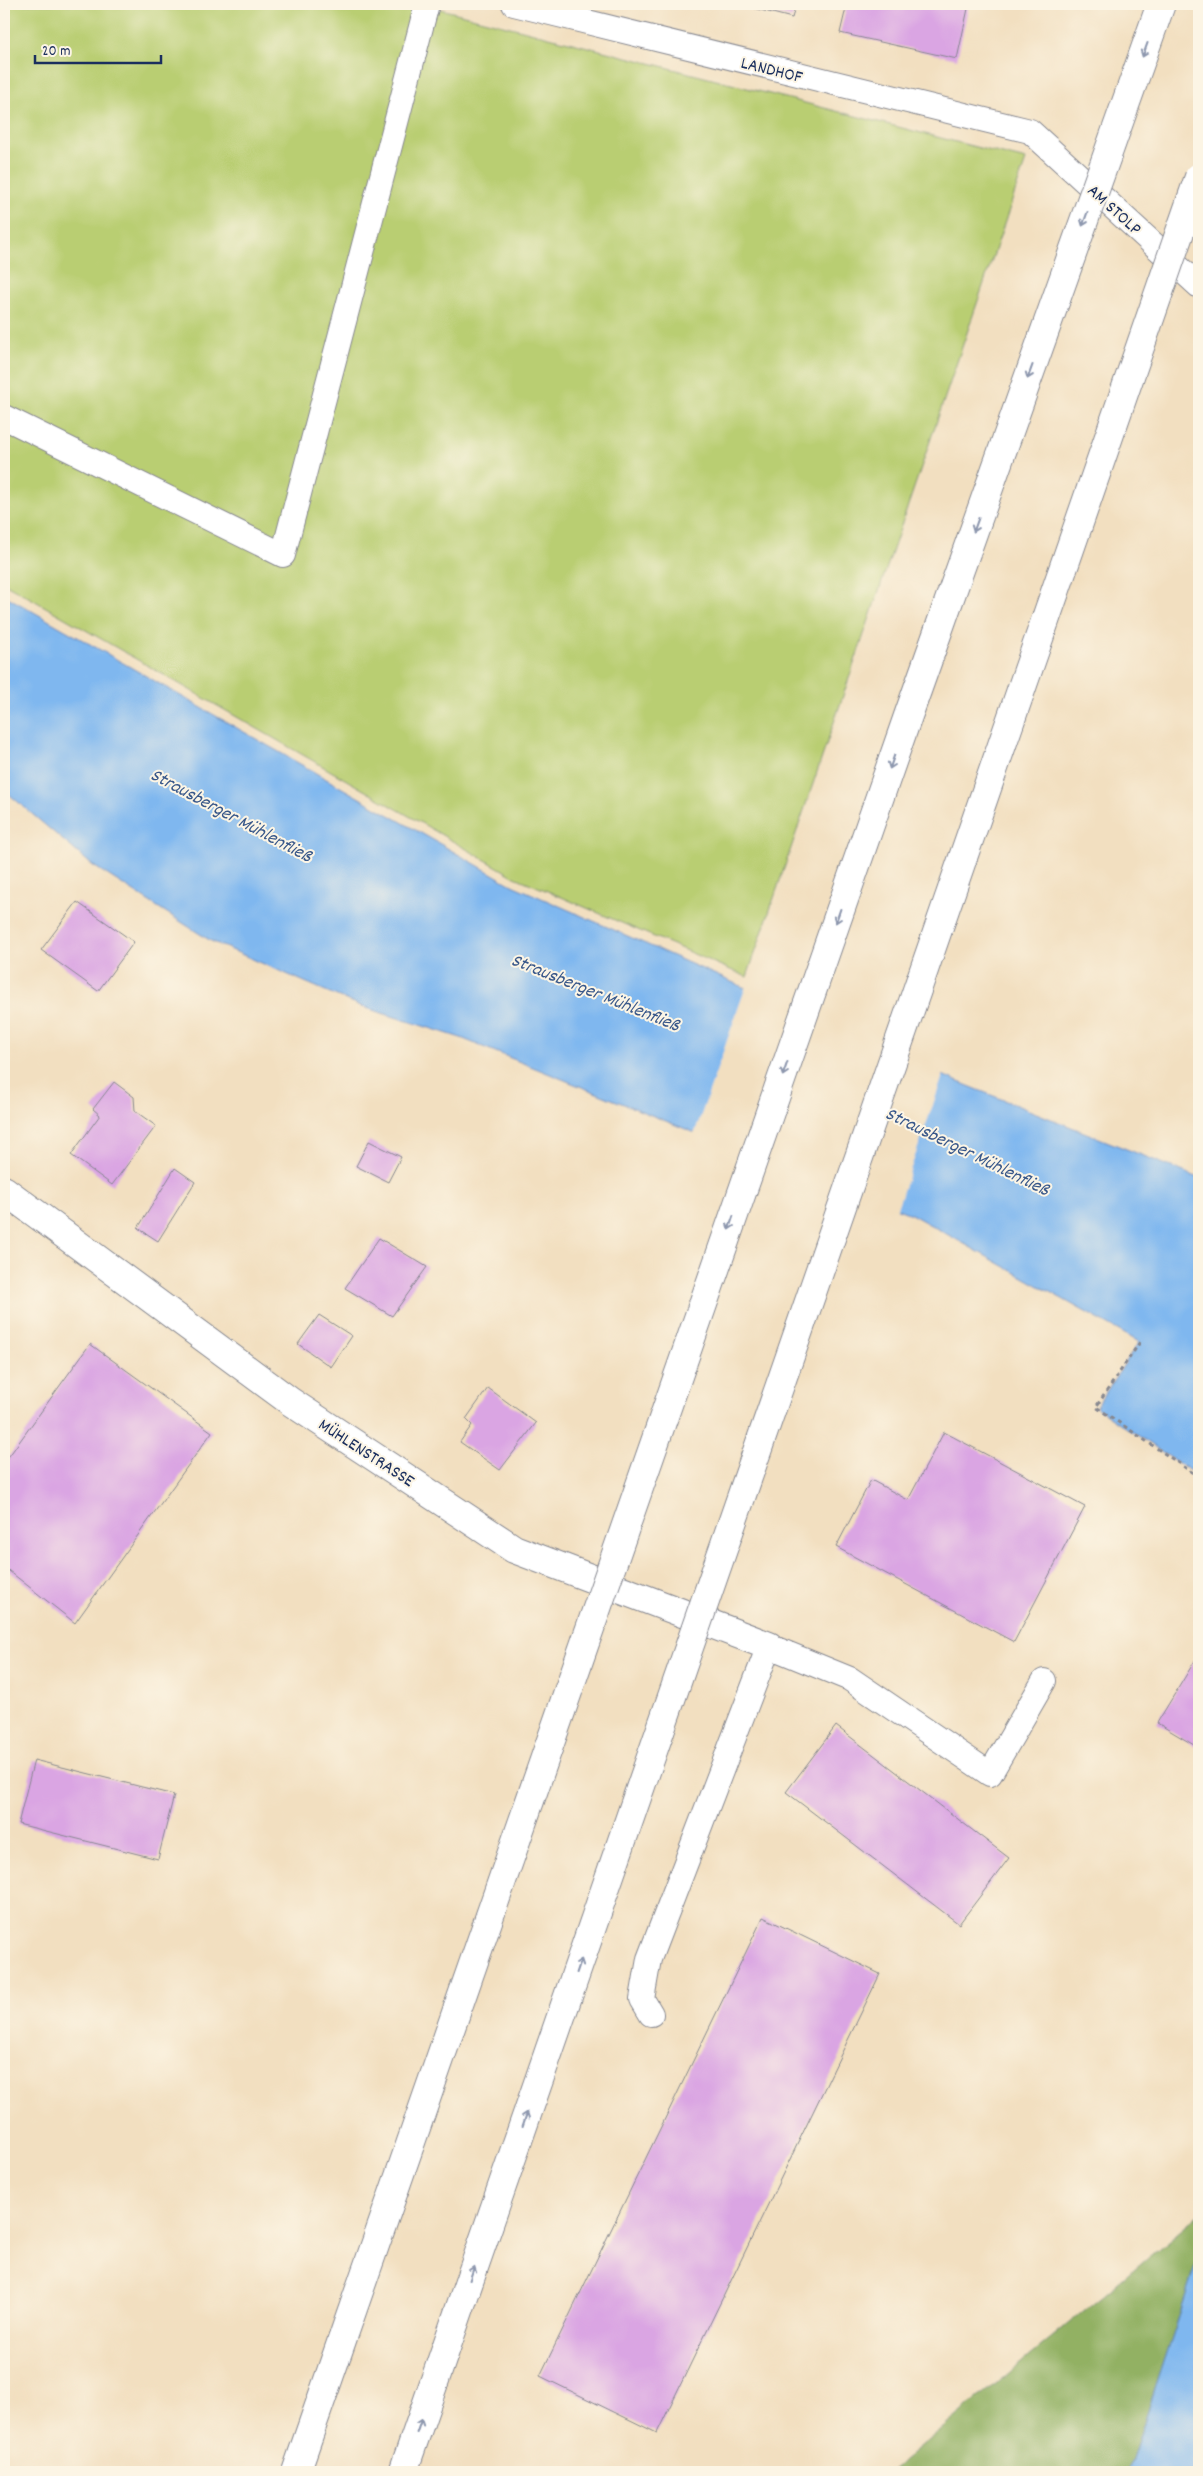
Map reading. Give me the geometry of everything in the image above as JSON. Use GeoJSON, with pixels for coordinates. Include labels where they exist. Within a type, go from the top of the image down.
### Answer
{"type":"FeatureCollection","features":[{"type":"Feature","properties":{"kind":"main road"},"geometry":{"type":"LineString","coordinates":[[296,2472],[904,726],[1161,4]]}},
{"type":"Feature","properties":{"kind":"main road"},"geometry":{"type":"LineString","coordinates":[[403,2472],[1199,177]]}},
{"type":"Feature","properties":{"kind":"main road","name":"MÜHLENSTRASSE"},"geometry":{"type":"LineString","coordinates":[[4,1190],[291,1402],[514,1550],[769,1646]]}},
{"type":"Feature","properties":{"kind":"lane"},"geometry":{"type":"LineString","coordinates":[[4,417],[283,555],[427,4]]}},
{"type":"Feature","properties":{"kind":"lane","name":"LANDHOF"},"geometry":{"type":"LineString","coordinates":[[514,4],[1030,131]]}},
{"type":"Feature","properties":{"kind":"lane","name":"AM STOLP"},"geometry":{"type":"LineString","coordinates":[[1030,131],[1199,286]]}},
{"type":"Feature","properties":{"kind":"lane"},"geometry":{"type":"LineString","coordinates":[[651,2014],[642,2000],[649,1959],[769,1646],[850,1679],[990,1774],[1044,1681]]}},
{"type":"Feature","properties":{"kind":"path"},"geometry":{"type":"LineString","coordinates":[[1140,1342],[1096,1407],[1199,1477]]}},
{"type":"Feature","properties":{"kind":"green space"},"geometry":{"type":"Polygon","coordinates":[[[4,4],[421,4],[1026,160],[747,977],[515,877],[4,583],[4,4]]]}},
{"type":"Feature","properties":{"kind":"green space"},"geometry":{"type":"Polygon","coordinates":[[[1199,2215],[1199,2255],[1128,2472],[890,2472],[1199,2215]]]}},
{"type":"Feature","properties":{"kind":"water","name":"Strausberger Mühlenfließ"},"geometry":{"type":"Polygon","coordinates":[[[4,595],[512,885],[956,1081],[1199,1178],[1199,1477],[1096,1407],[1139,1342],[911,1214],[693,1132],[461,1038],[360,1006],[211,941],[92,865],[4,790],[4,595]]]}},
{"type":"Feature","properties":{"kind":"water"},"geometry":{"type":"Polygon","coordinates":[[[1199,2255],[1199,2472],[1128,2472],[1199,2255]]]}},
{"type":"Feature","properties":{"kind":"pier"},"geometry":{"type":"Polygon","coordinates":[[[746,986],[944,1073],[896,1211],[694,1135],[746,986]]]}},
{"type":"Feature","properties":{"kind":"building"},"geometry":{"type":"Polygon","coordinates":[[[737,4],[796,4],[792,18],[737,4]]]}},
{"type":"Feature","properties":{"kind":"building"},"geometry":{"type":"Polygon","coordinates":[[[847,4],[969,4],[957,59],[840,33],[847,4]]]}},
{"type":"Feature","properties":{"kind":"building"},"geometry":{"type":"Polygon","coordinates":[[[77,902],[134,942],[98,991],[41,950],[77,902]]]}},
{"type":"Feature","properties":{"kind":"building"},"geometry":{"type":"Polygon","coordinates":[[[114,1082],[134,1097],[135,1111],[156,1126],[112,1185],[71,1155],[100,1115],[93,1109],[114,1082]]]}},
{"type":"Feature","properties":{"kind":"building"},"geometry":{"type":"Polygon","coordinates":[[[369,1141],[401,1157],[388,1182],[356,1166],[369,1141]]]}},
{"type":"Feature","properties":{"kind":"building"},"geometry":{"type":"Polygon","coordinates":[[[175,1168],[195,1182],[158,1241],[138,1228],[175,1168]]]}},
{"type":"Feature","properties":{"kind":"building"},"geometry":{"type":"Polygon","coordinates":[[[379,1238],[427,1267],[392,1316],[345,1288],[379,1238]]]}},
{"type":"Feature","properties":{"kind":"building"},"geometry":{"type":"Polygon","coordinates":[[[319,1315],[352,1336],[331,1367],[298,1344],[319,1315]]]}},
{"type":"Feature","properties":{"kind":"building"},"geometry":{"type":"Polygon","coordinates":[[[90,1344],[212,1432],[75,1623],[4,1567],[4,1463],[90,1344]]]}},
{"type":"Feature","properties":{"kind":"building"},"geometry":{"type":"Polygon","coordinates":[[[488,1388],[536,1423],[500,1470],[460,1442],[472,1425],[466,1419],[488,1388]]]}},
{"type":"Feature","properties":{"kind":"building"},"geometry":{"type":"Polygon","coordinates":[[[944,1432],[1085,1507],[1014,1642],[836,1547],[871,1480],[908,1500],[944,1432]]]}},
{"type":"Feature","properties":{"kind":"building"},"geometry":{"type":"Polygon","coordinates":[[[1199,1654],[1199,1748],[1157,1723],[1199,1654]]]}},
{"type":"Feature","properties":{"kind":"building"},"geometry":{"type":"Polygon","coordinates":[[[836,1726],[1009,1858],[959,1924],[786,1792],[836,1726]]]}},
{"type":"Feature","properties":{"kind":"building"},"geometry":{"type":"Polygon","coordinates":[[[34,1760],[174,1795],[158,1859],[18,1824],[34,1760]]]}},
{"type":"Feature","properties":{"kind":"building"},"geometry":{"type":"Polygon","coordinates":[[[763,1917],[880,1974],[657,2433],[540,2376],[763,1917]]]}}]}
